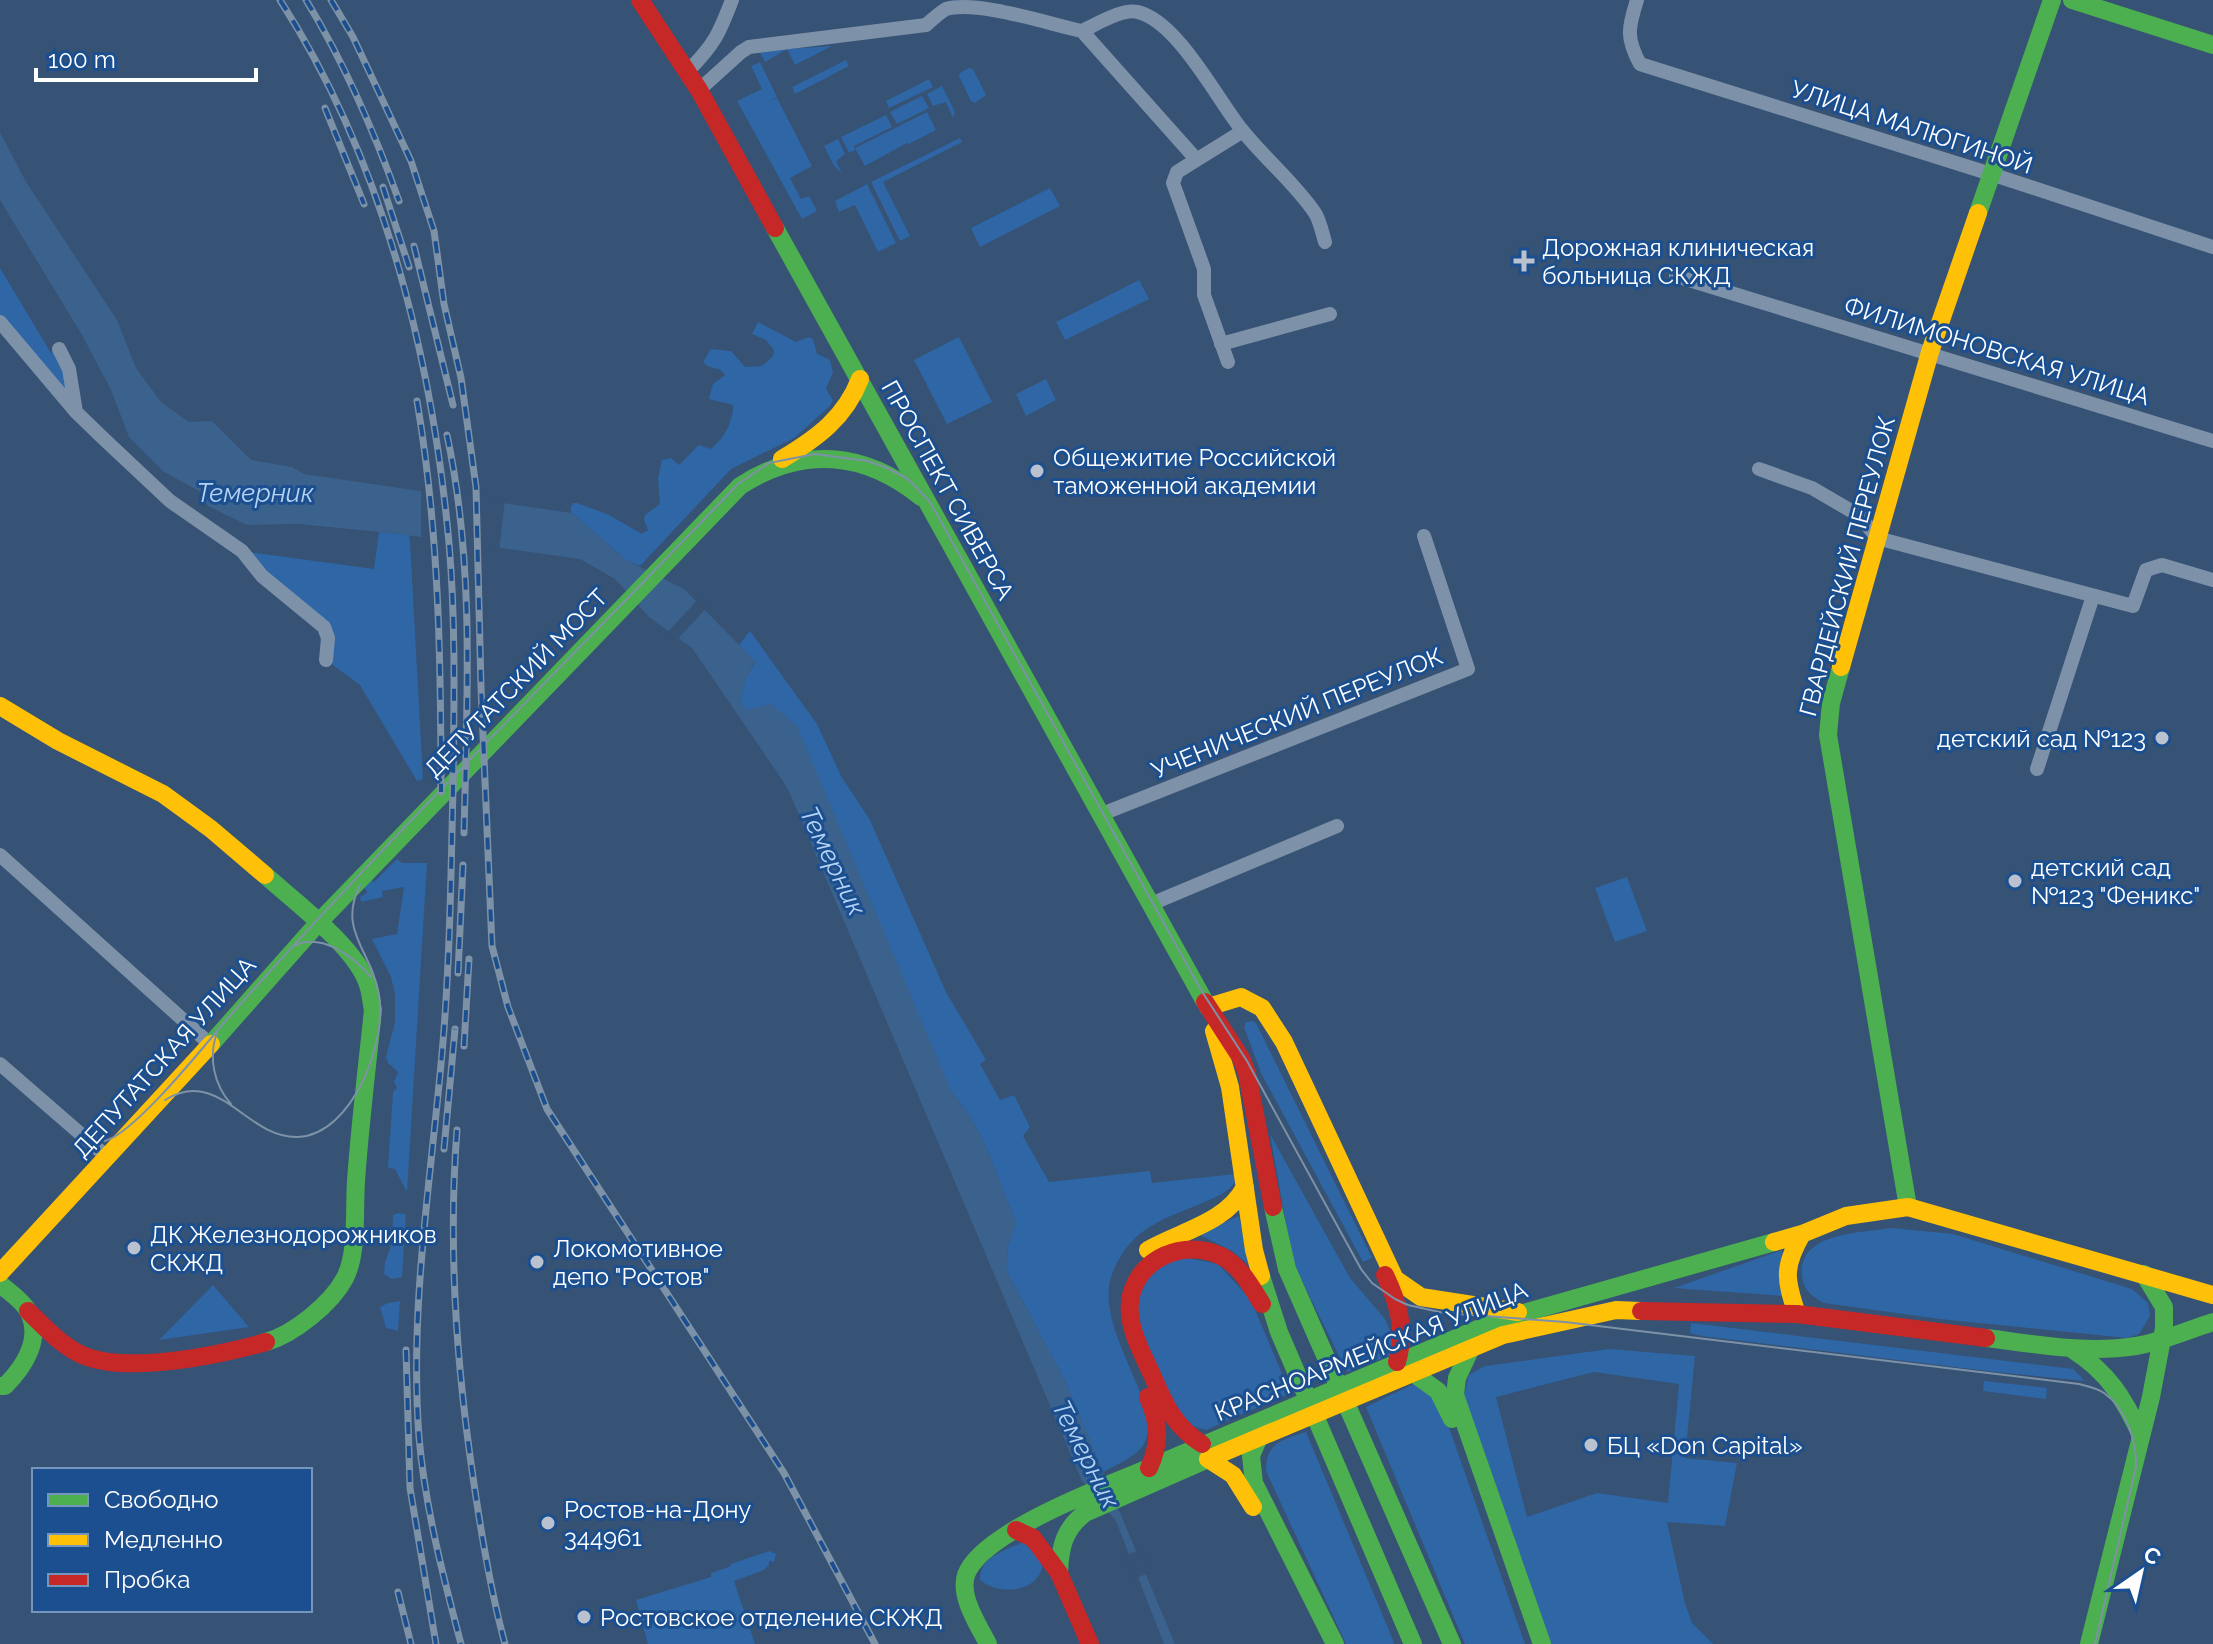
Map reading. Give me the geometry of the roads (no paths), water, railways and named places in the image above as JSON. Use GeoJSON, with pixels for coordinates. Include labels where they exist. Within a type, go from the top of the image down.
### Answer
{"type":"FeatureCollection","features":[{"type":"Feature","properties":{"kind":"main road","name":"ПРОСПЕКТ СИВЕРСА"},"geometry":{"type":"LineString","coordinates":[[640,0],[699,90],[1208,1007],[1241,1058],[1247,1073],[1287,1269],[1452,1644]]}},
{"type":"Feature","properties":{"kind":"main road","name":"ГВАРДЕЙСКИЙ ПЕРЕУЛОК"},"geometry":{"type":"LineString","coordinates":[[1908,1207],[1828,735],[1831,703],[1930,352],[2052,0]]}},
{"type":"Feature","properties":{"kind":"main road"},"geometry":{"type":"LineString","coordinates":[[2072,0],[2213,45]]}},
{"type":"Feature","properties":{"kind":"main road"},"geometry":{"type":"LineString","coordinates":[[770,466],[809,442],[846,411],[854,400],[860,379]]}},
{"type":"Feature","properties":{"kind":"main road"},"geometry":{"type":"LineString","coordinates":[[866,464],[882,451],[890,432]]}},
{"type":"Feature","properties":{"kind":"main road"},"geometry":{"type":"LineString","coordinates":[[770,466],[815,458],[866,464],[906,482],[927,503]]}},
{"type":"Feature","properties":{"kind":"main road","name":"ДЕПУТАТСКИЙ МОСТ"},"geometry":{"type":"LineString","coordinates":[[366,874],[740,486],[770,466]]}},
{"type":"Feature","properties":{"kind":"main road"},"geometry":{"type":"LineString","coordinates":[[0,706],[58,741],[137,779],[180,805],[319,922],[354,960],[372,995],[373,1010],[356,1178],[354,1243],[349,1268],[314,1315],[276,1339],[231,1352],[129,1364],[86,1357],[64,1344],[0,1284]]}},
{"type":"Feature","properties":{"kind":"main road","name":"ДЕПУТАТСКАЯ УЛИЦА"},"geometry":{"type":"LineString","coordinates":[[0,1273],[366,874]]}},
{"type":"Feature","properties":{"kind":"main road"},"geometry":{"type":"LineString","coordinates":[[1208,1007],[1232,998],[1249,999],[1262,1008],[1321,1118],[1395,1279],[1421,1297],[1524,1313]]}},
{"type":"Feature","properties":{"kind":"main road","name":"ПРОСПЕКТ СИВЕРСА"},"geometry":{"type":"LineString","coordinates":[[1208,1007],[1230,1087],[1254,1250],[1279,1332],[1410,1641]]}},
{"type":"Feature","properties":{"kind":"main road"},"geometry":{"type":"LineString","coordinates":[[1273,1026],[1395,1299],[1403,1331],[1402,1347],[1392,1370]]}},
{"type":"Feature","properties":{"kind":"main road"},"geometry":{"type":"LineString","coordinates":[[1143,1476],[1159,1447],[1160,1432],[1122,1332],[1119,1314],[1122,1285],[1144,1252],[1170,1236],[1228,1211],[1245,1187]]}},
{"type":"Feature","properties":{"kind":"main road"},"geometry":{"type":"LineString","coordinates":[[1908,1207],[2213,1295]]}},
{"type":"Feature","properties":{"kind":"main road","name":"КРАСНОАРМЕЙСКАЯ УЛИЦА"},"geometry":{"type":"LineString","coordinates":[[988,1644],[967,1598],[966,1575],[976,1557],[991,1543],[1016,1530],[1082,1506],[1143,1476],[1263,1430],[1493,1322],[1802,1234],[1846,1216],[1908,1207]]}},
{"type":"Feature","properties":{"kind":"main road"},"geometry":{"type":"LineString","coordinates":[[1797,1314],[1786,1282],[1788,1257],[1802,1234]]}},
{"type":"Feature","properties":{"kind":"main road"},"geometry":{"type":"LineString","coordinates":[[1279,1332],[1244,1276],[1224,1257],[1205,1250],[1188,1247],[1173,1250],[1142,1270],[1132,1290],[1132,1325],[1165,1407],[1179,1430],[1233,1475],[1244,1489],[1322,1644]]}},
{"type":"Feature","properties":{"kind":"main road"},"geometry":{"type":"LineString","coordinates":[[2089,1644],[2162,1340],[2164,1307],[2144,1274]]}},
{"type":"Feature","properties":{"kind":"main road","name":"КРАСНОАРМЕЙСКАЯ УЛИЦА"},"geometry":{"type":"LineString","coordinates":[[1392,1370],[1413,1373],[1503,1335],[1616,1310],[1797,1314],[2069,1348],[2105,1349],[2162,1340],[2211,1319]]}},
{"type":"Feature","properties":{"kind":"main road"},"geometry":{"type":"LineString","coordinates":[[3,1386],[17,1376],[28,1357],[33,1331],[28,1311]]}},
{"type":"Feature","properties":{"kind":"main road"},"geometry":{"type":"LineString","coordinates":[[1471,1348],[1457,1378],[1455,1395],[1542,1644]]}},
{"type":"Feature","properties":{"kind":"main road"},"geometry":{"type":"LineString","coordinates":[[2069,1348],[2090,1360],[2120,1390],[2141,1435]]}},
{"type":"Feature","properties":{"kind":"main road"},"geometry":{"type":"LineString","coordinates":[[1413,1373],[1427,1379],[1438,1389],[1446,1403],[1533,1644]]}},
{"type":"Feature","properties":{"kind":"main road"},"geometry":{"type":"LineString","coordinates":[[1263,1430],[1251,1456],[1254,1483],[1335,1644]]}},
{"type":"Feature","properties":{"kind":"main road"},"geometry":{"type":"LineString","coordinates":[[1059,1573],[1063,1535],[1082,1506]]}},
{"type":"Feature","properties":{"kind":"main road"},"geometry":{"type":"LineString","coordinates":[[1016,1530],[1033,1538],[1059,1573],[1090,1644]]}},
{"type":"Feature","properties":{"kind":"street"},"geometry":{"type":"LineString","coordinates":[[688,71],[711,47],[721,31],[732,0]]}},
{"type":"Feature","properties":{"kind":"street","name":"УЛИЦА МАЛЮГИНОЙ"},"geometry":{"type":"LineString","coordinates":[[1637,0],[1630,22],[1629,43],[1640,64],[2213,247]]}},
{"type":"Feature","properties":{"kind":"street"},"geometry":{"type":"LineString","coordinates":[[699,90],[749,47],[926,25],[950,8],[963,6],[1003,10],[1082,31],[1196,159]]}},
{"type":"Feature","properties":{"kind":"street"},"geometry":{"type":"LineString","coordinates":[[1082,31],[1125,10],[1140,12],[1154,20],[1179,44],[1243,131],[1317,216],[1325,242]]}},
{"type":"Feature","properties":{"kind":"street"},"geometry":{"type":"LineString","coordinates":[[1228,362],[1204,295],[1204,269],[1173,183],[1175,174],[1243,131]]}},
{"type":"Feature","properties":{"kind":"street","name":"ФИЛИМОНОВСКАЯ УЛИЦА"},"geometry":{"type":"LineString","coordinates":[[1676,276],[2213,441]]}},
{"type":"Feature","properties":{"kind":"street"},"geometry":{"type":"LineString","coordinates":[[1221,344],[1330,314]]}},
{"type":"Feature","properties":{"kind":"street"},"geometry":{"type":"LineString","coordinates":[[0,322],[76,412],[170,501],[242,551],[262,576],[324,627],[328,638],[326,660]]}},
{"type":"Feature","properties":{"kind":"street"},"geometry":{"type":"LineString","coordinates":[[59,349],[69,369],[76,412]]}},
{"type":"Feature","properties":{"kind":"street"},"geometry":{"type":"LineString","coordinates":[[1759,469],[1812,488],[1860,516],[1877,538],[2133,606],[2146,570],[2162,565],[2213,580]]}},
{"type":"Feature","properties":{"kind":"street","name":"УЧЕНИЧЕСКИЙ ПЕРЕУЛОК"},"geometry":{"type":"LineString","coordinates":[[1102,814],[1468,669],[1424,536]]}},
{"type":"Feature","properties":{"kind":"street"},"geometry":{"type":"LineString","coordinates":[[2037,769],[2093,596]]}},
{"type":"Feature","properties":{"kind":"street"},"geometry":{"type":"LineString","coordinates":[[1151,904],[1337,826]]}},
{"type":"Feature","properties":{"kind":"street"},"geometry":{"type":"LineString","coordinates":[[0,855],[211,1045]]}},
{"type":"Feature","properties":{"kind":"street"},"geometry":{"type":"LineString","coordinates":[[0,1064],[106,1156]]}},
{"type":"Feature","properties":{"kind":"water","name":"Темерник"},"geometry":{"type":"Polygon","coordinates":[[[0,132],[25,180],[117,320],[136,368],[161,402],[189,422],[212,421],[251,460],[292,467],[304,474],[572,513],[626,560],[684,589],[755,661],[745,680],[740,701],[746,710],[771,704],[797,726],[952,1093],[982,1138],[996,1172],[1016,1223],[1008,1245],[1006,1270],[1065,1381],[1175,1644],[1164,1644],[1116,1521],[1082,1481],[787,787],[692,648],[649,617],[615,579],[580,559],[399,534],[299,524],[247,525],[208,506],[199,491],[164,472],[129,437],[111,390],[82,335],[0,200],[0,132]]]}},
{"type":"Feature","properties":{"kind":"tram line"},"geometry":{"type":"LineString","coordinates":[[0,1059],[83,1133],[105,1141],[118,1134],[151,1106],[416,815],[738,484],[769,463],[815,454],[867,461],[908,479],[930,502],[1201,990],[1247,1061],[1361,1269],[1372,1283],[1408,1305],[1444,1313],[1565,1322],[2079,1384],[2098,1390],[2112,1399],[2124,1416],[2135,1447],[2136,1467],[2095,1644]]}},
{"type":"Feature","properties":{"kind":"tram line"},"geometry":{"type":"LineString","coordinates":[[165,1100],[184,1092],[202,1092],[218,1097],[280,1135],[298,1137],[318,1132],[335,1120],[362,1082],[371,1060],[380,1014],[375,980],[354,928],[352,915],[360,885]]}},
{"type":"Feature","properties":{"kind":"tram line"},"geometry":{"type":"LineString","coordinates":[[292,947],[303,943],[325,944],[355,961],[371,977]]}},
{"type":"Feature","properties":{"kind":"tram line"},"geometry":{"type":"LineString","coordinates":[[217,1033],[213,1052],[214,1070],[220,1088],[231,1104]]}},
{"type":"Feature","properties":{"kind":"railway"},"geometry":{"type":"LineString","coordinates":[[280,0],[316,62],[347,126],[397,261],[430,402],[449,543],[454,697],[449,947],[419,1289],[417,1388],[419,1437],[430,1515],[461,1644]]}},
{"type":"Feature","properties":{"kind":"railway"},"geometry":{"type":"LineString","coordinates":[[306,0],[358,98],[399,201]]}},
{"type":"Feature","properties":{"kind":"railway"},"geometry":{"type":"LineString","coordinates":[[331,0],[353,37],[411,161],[434,231],[444,304],[461,378],[476,487],[492,946],[508,1007],[547,1109],[784,1473],[875,1644]]}},
{"type":"Feature","properties":{"kind":"railway"},"geometry":{"type":"LineString","coordinates":[[325,108],[364,204]]}},
{"type":"Feature","properties":{"kind":"railway"},"geometry":{"type":"LineString","coordinates":[[383,187],[409,267]]}},
{"type":"Feature","properties":{"kind":"railway"},"geometry":{"type":"LineString","coordinates":[[414,246],[453,405]]}},
{"type":"Feature","properties":{"kind":"railway"},"geometry":{"type":"LineString","coordinates":[[417,401],[434,547],[441,792]]}},
{"type":"Feature","properties":{"kind":"railway"},"geometry":{"type":"LineString","coordinates":[[447,435],[462,533],[465,583],[464,833]]}},
{"type":"Feature","properties":{"kind":"railway"},"geometry":{"type":"LineString","coordinates":[[458,973],[463,865]]}},
{"type":"Feature","properties":{"kind":"railway"},"geometry":{"type":"LineString","coordinates":[[464,1046],[469,959]]}},
{"type":"Feature","properties":{"kind":"railway"},"geometry":{"type":"LineString","coordinates":[[444,1149],[455,1029]]}},
{"type":"Feature","properties":{"kind":"railway"},"geometry":{"type":"LineString","coordinates":[[457,1130],[453,1217],[455,1304],[462,1390],[483,1540],[505,1644]]}},
{"type":"Feature","properties":{"kind":"railway"},"geometry":{"type":"LineString","coordinates":[[406,1350],[410,1488],[436,1644]]}},
{"type":"Feature","properties":{"kind":"railway"},"geometry":{"type":"LineString","coordinates":[[398,1592],[411,1644]]}},
{"type":"Feature","properties":{"kind":"place","name":"Дорожная клиническая больница СКЖД"},"geometry":{"type":"Point","coordinates":[1524,261]}},
{"type":"Feature","properties":{"kind":"place","name":"Общежитие Российской таможенной академии"},"geometry":{"type":"Point","coordinates":[1037,471]}},
{"type":"Feature","properties":{"kind":"place","name":"детский сад №123"},"geometry":{"type":"Point","coordinates":[2162,738]}},
{"type":"Feature","properties":{"kind":"place","name":"детский сад №123 \"Феникс\""},"geometry":{"type":"Point","coordinates":[2015,881]}},
{"type":"Feature","properties":{"kind":"place","name":"ДК Железнодорожников СКЖД"},"geometry":{"type":"Point","coordinates":[134,1248]}},
{"type":"Feature","properties":{"kind":"place","name":"Локомотивное депо \"Ростов\""},"geometry":{"type":"Point","coordinates":[537,1262]}},
{"type":"Feature","properties":{"kind":"place","name":"БЦ «Don Capital»"},"geometry":{"type":"Point","coordinates":[1591,1445]}},
{"type":"Feature","properties":{"kind":"place","name":"Ростов-на-Дону 344961"},"geometry":{"type":"Point","coordinates":[548,1523]}},
{"type":"Feature","properties":{"kind":"place","name":"Ростовское отделение СКЖД"},"geometry":{"type":"Point","coordinates":[584,1617]}}]}
